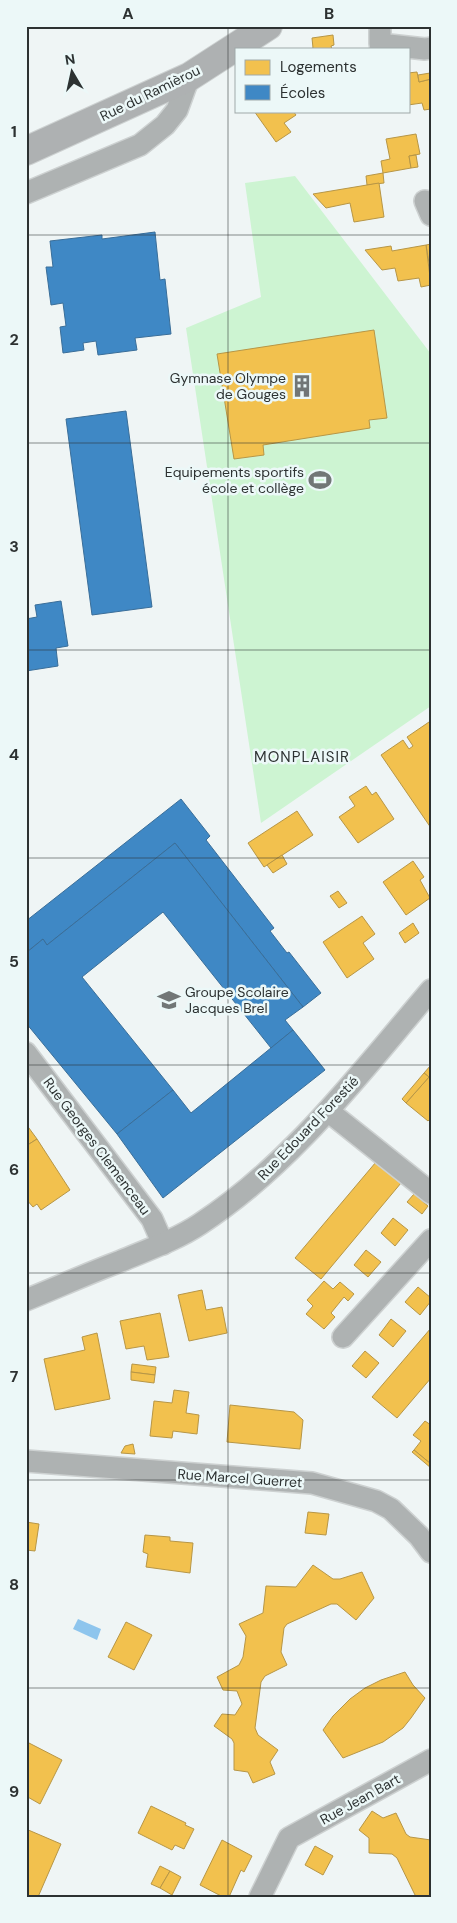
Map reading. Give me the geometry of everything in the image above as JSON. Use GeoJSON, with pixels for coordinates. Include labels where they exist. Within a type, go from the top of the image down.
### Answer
{"type":"FeatureCollection","features":[{"type":"Feature","properties":{"kind":"street","name":"Rue du Ramièrou"},"geometry":{"type":"LineString","coordinates":[[26,151],[189,77],[268,26]]}},
{"type":"Feature","properties":{"kind":"street"},"geometry":{"type":"LineString","coordinates":[[380,30],[380,44],[431,48]]}},
{"type":"Feature","properties":{"kind":"street"},"geometry":{"type":"LineString","coordinates":[[26,193],[140,145],[164,125],[177,110],[189,77]]}},
{"type":"Feature","properties":{"kind":"street","name":"Rue Edouard Forestié"},"geometry":{"type":"LineString","coordinates":[[26,1300],[163,1244],[198,1226],[249,1189],[328,1111],[431,990]]}},
{"type":"Feature","properties":{"kind":"street","name":"Rue Georges Clemenceau"},"geometry":{"type":"LineString","coordinates":[[26,1052],[152,1219],[163,1244]]}},
{"type":"Feature","properties":{"kind":"street"},"geometry":{"type":"LineString","coordinates":[[328,1111],[431,1193]]}},
{"type":"Feature","properties":{"kind":"street"},"geometry":{"type":"LineString","coordinates":[[344,1337],[431,1240]]}},
{"type":"Feature","properties":{"kind":"street","name":"Rue Marcel Guerret"},"geometry":{"type":"LineString","coordinates":[[26,1461],[312,1483],[376,1501],[398,1516],[419,1536],[431,1552]]}},
{"type":"Feature","properties":{"kind":"street","name":"Rue Jean Bart"},"geometry":{"type":"LineString","coordinates":[[260,1897],[289,1838],[431,1760]]}},
{"type":"Feature","properties":{"kind":"green space","name":"Equipements sportifs école et collège"},"geometry":{"type":"Polygon","coordinates":[[[295,176],[431,354],[431,706],[261,823],[186,328],[261,297],[245,183],[295,176]]]}},
{"type":"Feature","properties":{"kind":"water"},"geometry":{"type":"Polygon","coordinates":[[[78,1619],[101,1629],[97,1640],[73,1629],[78,1619]]]}},
{"type":"Feature","properties":{"kind":"building: Logements"},"geometry":{"type":"Polygon","coordinates":[[[333,35],[334,45],[331,46],[332,48],[313,48],[312,38],[333,35]]]}},
{"type":"Feature","properties":{"kind":"building: Logements"},"geometry":{"type":"Polygon","coordinates":[[[417,72],[419,82],[431,79],[431,109],[424,110],[422,103],[410,105],[410,73],[417,72]]]}},
{"type":"Feature","properties":{"kind":"building: Logements"},"geometry":{"type":"Polygon","coordinates":[[[430,73],[431,79],[419,82],[418,75],[430,73]]]}},
{"type":"Feature","properties":{"kind":"building: Logements"},"geometry":{"type":"Polygon","coordinates":[[[255,112],[294,112],[296,115],[284,123],[291,132],[276,142],[255,112]]]}},
{"type":"Feature","properties":{"kind":"building: Logements"},"geometry":{"type":"Polygon","coordinates":[[[416,134],[420,154],[409,156],[411,168],[383,173],[381,161],[390,159],[386,139],[416,134]]]}},
{"type":"Feature","properties":{"kind":"building: Logements"},"geometry":{"type":"Polygon","coordinates":[[[416,155],[418,167],[411,168],[409,156],[416,155]]]}},
{"type":"Feature","properties":{"kind":"building: Logements"},"geometry":{"type":"Polygon","coordinates":[[[383,173],[384,183],[367,185],[366,176],[383,173]]]}},
{"type":"Feature","properties":{"kind":"building: Logements"},"geometry":{"type":"Polygon","coordinates":[[[379,183],[384,217],[354,222],[350,203],[326,208],[313,194],[379,183]]]}},
{"type":"Feature","properties":{"kind":"building: Logements"},"geometry":{"type":"Polygon","coordinates":[[[431,244],[431,275],[426,245],[431,244]]]}},
{"type":"Feature","properties":{"kind":"building: Logements"},"geometry":{"type":"Polygon","coordinates":[[[426,245],[431,285],[421,287],[419,278],[398,281],[395,268],[382,270],[365,250],[391,246],[392,251],[426,245]]]}},
{"type":"Feature","properties":{"kind":"building: Logements","name":"Gymnase Olympe de Gouges"},"geometry":{"type":"Polygon","coordinates":[[[374,330],[387,418],[369,420],[370,428],[263,445],[264,455],[234,459],[217,354],[374,330]]]}},
{"type":"Feature","properties":{"kind":"building: Logements"},"geometry":{"type":"Polygon","coordinates":[[[429,722],[431,724],[431,828],[381,755],[403,740],[409,749],[413,746],[407,737],[429,722]]]}},
{"type":"Feature","properties":{"kind":"building: Logements"},"geometry":{"type":"Polygon","coordinates":[[[366,786],[372,795],[376,792],[394,819],[358,843],[339,817],[355,806],[349,797],[366,786]]]}},
{"type":"Feature","properties":{"kind":"building: Logements"},"geometry":{"type":"Polygon","coordinates":[[[297,811],[313,835],[264,867],[248,843],[297,811]]]}},
{"type":"Feature","properties":{"kind":"building: Logements"},"geometry":{"type":"Polygon","coordinates":[[[282,855],[287,864],[273,873],[267,865],[282,855]]]}},
{"type":"Feature","properties":{"kind":"building: Logements"},"geometry":{"type":"Polygon","coordinates":[[[413,861],[424,877],[420,880],[430,898],[406,915],[383,882],[413,861]]]}},
{"type":"Feature","properties":{"kind":"building: Logements"},"geometry":{"type":"Polygon","coordinates":[[[338,891],[347,903],[339,908],[330,896],[338,891]]]}},
{"type":"Feature","properties":{"kind":"building: Logements"},"geometry":{"type":"Polygon","coordinates":[[[362,916],[375,934],[363,943],[374,959],[347,978],[323,942],[362,916]]]}},
{"type":"Feature","properties":{"kind":"building: Logements"},"geometry":{"type":"Polygon","coordinates":[[[413,923],[419,933],[405,943],[399,933],[413,923]]]}},
{"type":"Feature","properties":{"kind":"building: Logements"},"geometry":{"type":"Polygon","coordinates":[[[431,1065],[431,1118],[428,1121],[406,1103],[429,1077],[424,1073],[431,1065]]]}},
{"type":"Feature","properties":{"kind":"building: Logements"},"geometry":{"type":"Polygon","coordinates":[[[424,1073],[429,1077],[406,1103],[402,1099],[424,1073]]]}},
{"type":"Feature","properties":{"kind":"building: Logements"},"geometry":{"type":"Polygon","coordinates":[[[26,1124],[37,1139],[26,1146],[26,1124]]]}},
{"type":"Feature","properties":{"kind":"building: Logements"},"geometry":{"type":"Polygon","coordinates":[[[37,1139],[70,1190],[41,1210],[37,1204],[33,1207],[26,1199],[26,1146],[37,1139]]]}},
{"type":"Feature","properties":{"kind":"building: Logements"},"geometry":{"type":"Polygon","coordinates":[[[376,1162],[401,1183],[321,1279],[295,1258],[376,1162]]]}},
{"type":"Feature","properties":{"kind":"building: Logements"},"geometry":{"type":"Polygon","coordinates":[[[414,1194],[428,1206],[422,1214],[407,1202],[414,1194]]]}},
{"type":"Feature","properties":{"kind":"building: Logements"},"geometry":{"type":"Polygon","coordinates":[[[393,1218],[408,1230],[395,1246],[381,1233],[393,1218]]]}},
{"type":"Feature","properties":{"kind":"building: Logements"},"geometry":{"type":"Polygon","coordinates":[[[366,1250],[381,1262],[368,1277],[354,1265],[366,1250]]]}},
{"type":"Feature","properties":{"kind":"building: Logements"},"geometry":{"type":"Polygon","coordinates":[[[324,1281],[333,1289],[340,1282],[354,1294],[348,1301],[344,1297],[331,1313],[335,1317],[324,1329],[306,1314],[313,1306],[307,1300],[324,1281]]]}},
{"type":"Feature","properties":{"kind":"building: Logements"},"geometry":{"type":"Polygon","coordinates":[[[418,1287],[431,1298],[431,1301],[420,1315],[405,1302],[418,1287]]]}},
{"type":"Feature","properties":{"kind":"building: Logements"},"geometry":{"type":"Polygon","coordinates":[[[202,1290],[206,1310],[222,1307],[227,1333],[189,1341],[178,1295],[202,1290]]]}},
{"type":"Feature","properties":{"kind":"building: Logements"},"geometry":{"type":"Polygon","coordinates":[[[160,1313],[169,1357],[147,1360],[144,1346],[126,1349],[120,1321],[160,1313]]]}},
{"type":"Feature","properties":{"kind":"building: Logements"},"geometry":{"type":"Polygon","coordinates":[[[391,1319],[406,1331],[393,1347],[379,1335],[391,1319]]]}},
{"type":"Feature","properties":{"kind":"building: Logements"},"geometry":{"type":"Polygon","coordinates":[[[431,1328],[431,1378],[397,1418],[372,1397],[431,1328]]]}},
{"type":"Feature","properties":{"kind":"building: Logements"},"geometry":{"type":"Polygon","coordinates":[[[97,1333],[110,1399],[55,1410],[44,1359],[85,1350],[82,1337],[97,1333]]]}},
{"type":"Feature","properties":{"kind":"building: Logements"},"geometry":{"type":"Polygon","coordinates":[[[365,1351],[379,1363],[366,1378],[352,1366],[365,1351]]]}},
{"type":"Feature","properties":{"kind":"building: Logements"},"geometry":{"type":"Polygon","coordinates":[[[132,1364],[156,1367],[155,1375],[131,1372],[132,1364]]]}},
{"type":"Feature","properties":{"kind":"building: Logements"},"geometry":{"type":"Polygon","coordinates":[[[131,1372],[155,1375],[154,1383],[131,1380],[131,1372]]]}},
{"type":"Feature","properties":{"kind":"building: Logements"},"geometry":{"type":"Polygon","coordinates":[[[174,1390],[189,1392],[186,1413],[199,1415],[197,1434],[173,1431],[172,1438],[150,1436],[154,1401],[172,1403],[174,1390]]]}},
{"type":"Feature","properties":{"kind":"building: Logements"},"geometry":{"type":"Polygon","coordinates":[[[230,1405],[294,1412],[303,1420],[300,1449],[227,1442],[230,1405]]]}},
{"type":"Feature","properties":{"kind":"building: Logements"},"geometry":{"type":"Polygon","coordinates":[[[425,1421],[431,1425],[431,1464],[414,1450],[421,1441],[413,1435],[425,1421]]]}},
{"type":"Feature","properties":{"kind":"building: Logements"},"geometry":{"type":"Polygon","coordinates":[[[133,1444],[135,1454],[121,1453],[125,1446],[133,1444]]]}},
{"type":"Feature","properties":{"kind":"building: Logements"},"geometry":{"type":"Polygon","coordinates":[[[414,1450],[431,1464],[431,1468],[412,1452],[414,1450]]]}},
{"type":"Feature","properties":{"kind":"building: Logements"},"geometry":{"type":"Polygon","coordinates":[[[308,1512],[329,1514],[326,1535],[305,1533],[308,1512]]]}},
{"type":"Feature","properties":{"kind":"building: Logements"},"geometry":{"type":"Polygon","coordinates":[[[26,1522],[39,1524],[35,1551],[26,1550],[26,1522]]]}},
{"type":"Feature","properties":{"kind":"building: Logements"},"geometry":{"type":"Polygon","coordinates":[[[145,1535],[170,1537],[170,1541],[193,1543],[190,1573],[146,1567],[148,1554],[143,1552],[145,1535]]]}},
{"type":"Feature","properties":{"kind":"building: Logements"},"geometry":{"type":"Polygon","coordinates":[[[313,1565],[333,1579],[340,1579],[362,1572],[374,1598],[356,1620],[337,1604],[331,1604],[287,1624],[284,1628],[281,1652],[287,1665],[265,1676],[261,1682],[255,1728],[258,1735],[278,1750],[270,1762],[275,1774],[253,1783],[248,1772],[234,1770],[234,1743],[232,1739],[214,1726],[222,1714],[235,1715],[242,1704],[237,1691],[223,1690],[217,1677],[239,1665],[243,1657],[246,1636],[239,1624],[263,1613],[266,1586],[296,1587],[313,1565]]]}},
{"type":"Feature","properties":{"kind":"building: Logements"},"geometry":{"type":"Polygon","coordinates":[[[126,1622],[152,1635],[134,1670],[108,1657],[126,1622]]]}},
{"type":"Feature","properties":{"kind":"building: Logements"},"geometry":{"type":"Polygon","coordinates":[[[405,1672],[413,1685],[425,1698],[411,1718],[403,1728],[383,1742],[343,1758],[323,1730],[333,1716],[350,1699],[365,1688],[405,1672]]]}},
{"type":"Feature","properties":{"kind":"building: Logements"},"geometry":{"type":"Polygon","coordinates":[[[29,1743],[62,1760],[40,1804],[26,1796],[26,1750],[29,1743]]]}},
{"type":"Feature","properties":{"kind":"building: Logements"},"geometry":{"type":"Polygon","coordinates":[[[151,1806],[186,1823],[185,1825],[194,1829],[184,1849],[175,1845],[172,1850],[138,1833],[151,1806]]]}},
{"type":"Feature","properties":{"kind":"building: Logements"},"geometry":{"type":"Polygon","coordinates":[[[372,1811],[383,1818],[396,1813],[406,1834],[410,1837],[431,1840],[431,1897],[416,1897],[397,1858],[392,1854],[369,1853],[369,1838],[359,1830],[372,1811]]]}},
{"type":"Feature","properties":{"kind":"building: Logements"},"geometry":{"type":"Polygon","coordinates":[[[26,1829],[61,1844],[38,1897],[26,1897],[26,1829]]]}},
{"type":"Feature","properties":{"kind":"building: Logements"},"geometry":{"type":"Polygon","coordinates":[[[222,1840],[252,1856],[244,1872],[241,1870],[229,1897],[223,1897],[200,1885],[222,1840]]]}},
{"type":"Feature","properties":{"kind":"building: Logements"},"geometry":{"type":"Polygon","coordinates":[[[315,1846],[333,1856],[323,1875],[305,1865],[315,1846]]]}},
{"type":"Feature","properties":{"kind":"building: Logements"},"geometry":{"type":"Polygon","coordinates":[[[160,1866],[170,1871],[160,1888],[151,1884],[160,1866]]]}},
{"type":"Feature","properties":{"kind":"building: Logements"},"geometry":{"type":"Polygon","coordinates":[[[170,1871],[181,1877],[172,1895],[160,1888],[170,1871]]]}},
{"type":"Feature","properties":{"kind":"building: Écoles"},"geometry":{"type":"Polygon","coordinates":[[[155,232],[160,280],[165,279],[171,334],[135,338],[137,350],[98,355],[96,341],[83,343],[84,350],[63,353],[60,327],[66,326],[63,303],[51,305],[46,267],[53,267],[50,241],[102,235],[102,239],[155,232]]]}},
{"type":"Feature","properties":{"kind":"building: Écoles"},"geometry":{"type":"Polygon","coordinates":[[[126,411],[152,607],[92,615],[66,419],[126,411]]]}},
{"type":"Feature","properties":{"kind":"building: Écoles"},"geometry":{"type":"Polygon","coordinates":[[[61,601],[68,646],[56,648],[58,666],[26,671],[26,619],[37,617],[35,605],[61,601]]]}},
{"type":"Feature","properties":{"kind":"building: Écoles"},"geometry":{"type":"Polygon","coordinates":[[[181,799],[210,836],[206,840],[274,928],[270,931],[321,993],[303,1007],[175,843],[47,945],[43,939],[28,951],[26,948],[26,921],[181,799]]]}},
{"type":"Feature","properties":{"kind":"building: Écoles"},"geometry":{"type":"Polygon","coordinates":[[[175,843],[303,1007],[285,1020],[293,1030],[271,1048],[163,912],[82,977],[173,1090],[117,1134],[26,1023],[26,953],[43,939],[47,945],[175,843]]]}},
{"type":"Feature","properties":{"kind":"building: Écoles"},"geometry":{"type":"Polygon","coordinates":[[[293,1030],[325,1070],[163,1198],[117,1134],[173,1090],[191,1113],[293,1030]]]}},
{"type":"Feature","properties":{"kind":"place","name":"Gymnase Olympe de Gouges"},"geometry":{"type":"Point","coordinates":[302,386]}},
{"type":"Feature","properties":{"kind":"place","name":"Equipements sportifs école et collège"},"geometry":{"type":"Point","coordinates":[320,480]}},
{"type":"Feature","properties":{"kind":"place","name":"Groupe Scolaire Jacques Brel"},"geometry":{"type":"Point","coordinates":[169,1000]}},
{"type":"Feature","properties":{"kind":"district","name":"MONPLAISIR"},"geometry":{"type":"Point","coordinates":[302,757]}}]}
